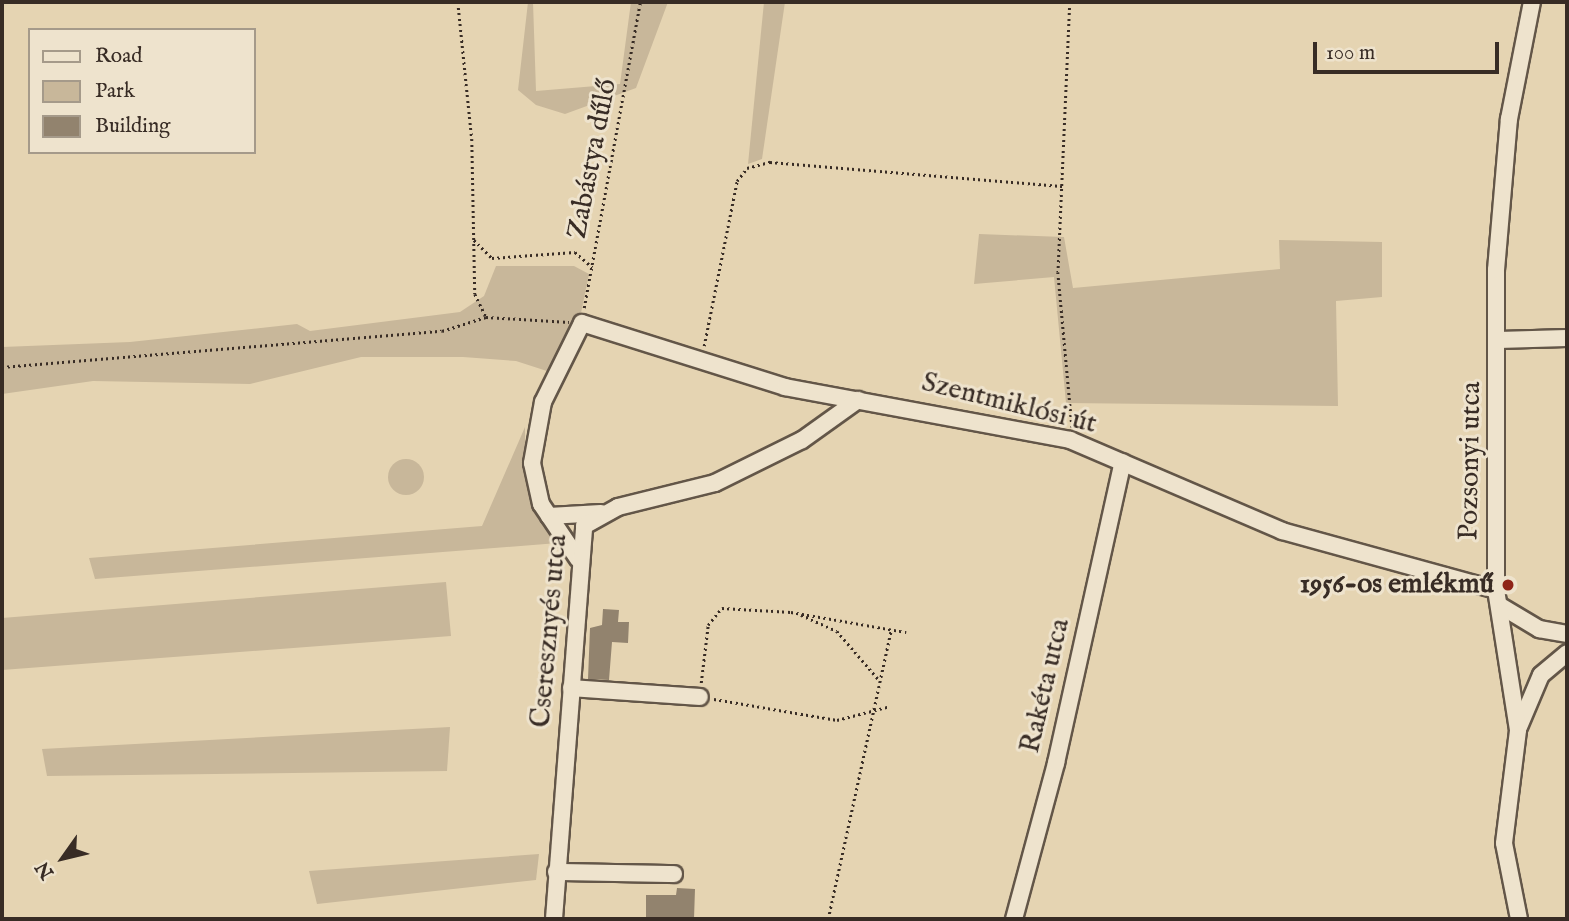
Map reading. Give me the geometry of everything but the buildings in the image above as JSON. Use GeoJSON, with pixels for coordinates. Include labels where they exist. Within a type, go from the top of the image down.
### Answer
{"type":"FeatureCollection","features":[{"type":"Feature","properties":{"kind":"street","name":"Pozsonyi utca"},"geometry":{"type":"LineString","coordinates":[[1518,919],[1504,844],[1518,730],[1497,597],[1498,340],[1506,139],[1532,2]]}},
{"type":"Feature","properties":{"kind":"street"},"geometry":{"type":"LineString","coordinates":[[578,559],[549,516],[533,479],[536,433],[552,381],[582,323]]}},
{"type":"Feature","properties":{"kind":"street","name":"Szentmiklósi út"},"geometry":{"type":"LineString","coordinates":[[582,323],[699,363],[858,400],[1070,440],[1282,531],[1497,597],[1539,629],[1567,634]]}},
{"type":"Feature","properties":{"kind":"street"},"geometry":{"type":"LineString","coordinates":[[1498,340],[1567,338]]}},
{"type":"Feature","properties":{"kind":"street","name":"Cseresznyés utca"},"geometry":{"type":"LineString","coordinates":[[554,919],[578,559],[584,526],[601,513],[715,483],[802,440],[858,400]]}},
{"type":"Feature","properties":{"kind":"street","name":"Rakéta utca"},"geometry":{"type":"LineString","coordinates":[[1014,919],[1053,776],[1123,462]]}},
{"type":"Feature","properties":{"kind":"street"},"geometry":{"type":"LineString","coordinates":[[549,516],[601,513]]}},
{"type":"Feature","properties":{"kind":"street"},"geometry":{"type":"LineString","coordinates":[[1518,730],[1541,675],[1567,653]]}},
{"type":"Feature","properties":{"kind":"street"},"geometry":{"type":"LineString","coordinates":[[571,688],[700,697]]}},
{"type":"Feature","properties":{"kind":"street"},"geometry":{"type":"LineString","coordinates":[[556,872],[674,874]]}},
{"type":"Feature","properties":{"kind":"path"},"geometry":{"type":"LineString","coordinates":[[458,2],[472,139],[475,294],[486,317]]}},
{"type":"Feature","properties":{"kind":"path","name":"Zabástya dűlő"},"geometry":{"type":"LineString","coordinates":[[582,323],[640,2]]}},
{"type":"Feature","properties":{"kind":"path"},"geometry":{"type":"LineString","coordinates":[[1070,2],[1064,186],[1058,272],[1070,440]]}},
{"type":"Feature","properties":{"kind":"path"},"geometry":{"type":"LineString","coordinates":[[699,363],[737,181],[747,168],[770,162],[1064,186]]}},
{"type":"Feature","properties":{"kind":"path"},"geometry":{"type":"LineString","coordinates":[[474,240],[492,258],[575,252],[592,267]]}},
{"type":"Feature","properties":{"kind":"path"},"geometry":{"type":"LineString","coordinates":[[2,367],[442,331],[486,317],[582,323]]}},
{"type":"Feature","properties":{"kind":"path"},"geometry":{"type":"LineString","coordinates":[[887,707],[837,720],[700,697],[713,613],[722,608],[792,612],[906,632]]}},
{"type":"Feature","properties":{"kind":"path"},"geometry":{"type":"LineString","coordinates":[[792,612],[837,631],[881,682]]}},
{"type":"Feature","properties":{"kind":"path"},"geometry":{"type":"LineString","coordinates":[[828,919],[891,630]]}},
{"type":"Feature","properties":{"kind":"green space"},"geometry":{"type":"Polygon","coordinates":[[[528,2],[533,2],[536,91],[620,84],[631,2],[668,2],[636,88],[565,114],[536,105],[518,90],[528,2]]]}},
{"type":"Feature","properties":{"kind":"green space"},"geometry":{"type":"Polygon","coordinates":[[[764,2],[785,2],[762,159],[748,164],[764,2]]]}},
{"type":"Feature","properties":{"kind":"green space"},"geometry":{"type":"Polygon","coordinates":[[[979,234],[1064,237],[1073,288],[1280,269],[1279,240],[1382,242],[1382,297],[1336,301],[1338,406],[1066,403],[1054,277],[974,284],[979,234]]]}},
{"type":"Feature","properties":{"kind":"green space"},"geometry":{"type":"Polygon","coordinates":[[[496,266],[574,266],[589,274],[580,318],[550,372],[516,361],[463,357],[361,357],[250,384],[93,381],[2,394],[2,347],[130,342],[297,324],[310,331],[460,312],[484,296],[496,266]]]}},
{"type":"Feature","properties":{"kind":"green space"},"geometry":{"type":"Polygon","coordinates":[[[525,427],[525,475],[538,515],[558,543],[95,579],[89,558],[482,526],[525,427]]]}},
{"type":"Feature","properties":{"kind":"green space"},"geometry":{"type":"Polygon","coordinates":[[[406,459],[419,464],[424,477],[419,490],[406,495],[393,490],[388,477],[393,464],[406,459]]]}},
{"type":"Feature","properties":{"kind":"green space"},"geometry":{"type":"Polygon","coordinates":[[[446,582],[451,636],[2,670],[2,618],[446,582]]]}},
{"type":"Feature","properties":{"kind":"green space"},"geometry":{"type":"Polygon","coordinates":[[[450,727],[447,771],[47,776],[42,749],[450,727]]]}},
{"type":"Feature","properties":{"kind":"green space"},"geometry":{"type":"Polygon","coordinates":[[[539,854],[536,880],[317,904],[309,871],[539,854]]]}},
{"type":"Feature","properties":{"kind":"place","name":"1956-os emlékmű"},"geometry":{"type":"Point","coordinates":[1508,585]}}]}
